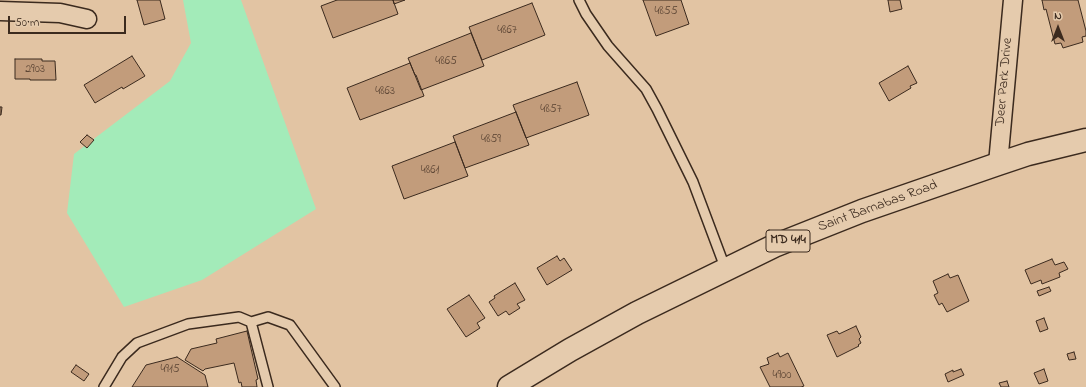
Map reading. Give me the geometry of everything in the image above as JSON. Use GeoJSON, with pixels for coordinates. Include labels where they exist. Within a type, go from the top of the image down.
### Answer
{"type":"FeatureCollection","features":[{"type":"Feature","properties":{"kind":"main road","name":"Saint Barnabas Road"},"geometry":{"type":"LineString","coordinates":[[509,387],[570,350],[637,313],[774,246],[862,210],[1028,154],[1086,140]]}},
{"type":"Feature","properties":{"kind":"street","name":"Deer Park Drive"},"geometry":{"type":"LineString","coordinates":[[998,164],[1013,0]]}},
{"type":"Feature","properties":{"kind":"street"},"geometry":{"type":"LineString","coordinates":[[0,11],[60,13],[87,19]]}},
{"type":"Feature","properties":{"kind":"lane"},"geometry":{"type":"LineString","coordinates":[[579,0],[586,14],[608,46],[646,89],[657,109],[693,182],[726,270]]}},
{"type":"Feature","properties":{"kind":"lane"},"geometry":{"type":"LineString","coordinates":[[104,387],[122,357],[137,343],[188,324],[239,317],[251,322],[268,317],[290,325],[335,387]]}},
{"type":"Feature","properties":{"kind":"lane"},"geometry":{"type":"LineString","coordinates":[[251,322],[268,387]]}},
{"type":"Feature","properties":{"kind":"green space"},"geometry":{"type":"Polygon","coordinates":[[[183,0],[241,0],[316,209],[202,280],[124,307],[67,213],[74,154],[170,81],[191,43],[183,0]]]}},
{"type":"Feature","properties":{"kind":"building"},"geometry":{"type":"Polygon","coordinates":[[[137,0],[160,0],[165,19],[144,25],[137,0]]]}},
{"type":"Feature","properties":{"kind":"building"},"geometry":{"type":"Polygon","coordinates":[[[337,0],[393,0],[398,14],[333,38],[321,6],[337,0]]]}},
{"type":"Feature","properties":{"kind":"building"},"geometry":{"type":"Polygon","coordinates":[[[393,0],[405,0],[394,4],[393,0]]]}},
{"type":"Feature","properties":{"kind":"building"},"geometry":{"type":"Polygon","coordinates":[[[643,0],[681,0],[689,24],[656,36],[643,0]]]}},
{"type":"Feature","properties":{"kind":"building"},"geometry":{"type":"Polygon","coordinates":[[[888,0],[900,0],[902,9],[890,12],[888,0]]]}},
{"type":"Feature","properties":{"kind":"building"},"geometry":{"type":"Polygon","coordinates":[[[1042,0],[1078,0],[1086,31],[1086,36],[1082,37],[1083,42],[1063,48],[1061,43],[1055,44],[1046,9],[1044,10],[1042,0]]]}},
{"type":"Feature","properties":{"kind":"building"},"geometry":{"type":"Polygon","coordinates":[[[532,3],[545,35],[482,60],[469,27],[532,3]]]}},
{"type":"Feature","properties":{"kind":"building"},"geometry":{"type":"Polygon","coordinates":[[[471,33],[484,66],[421,90],[408,58],[471,33]]]}},
{"type":"Feature","properties":{"kind":"building"},"geometry":{"type":"Polygon","coordinates":[[[132,56],[145,76],[123,89],[122,87],[95,103],[84,85],[132,56]]]}},
{"type":"Feature","properties":{"kind":"building"},"geometry":{"type":"Polygon","coordinates":[[[15,59],[42,59],[42,61],[55,61],[56,80],[15,79],[15,59]]]}},
{"type":"Feature","properties":{"kind":"building"},"geometry":{"type":"Polygon","coordinates":[[[410,63],[424,96],[360,120],[347,88],[410,63]]]}},
{"type":"Feature","properties":{"kind":"building"},"geometry":{"type":"Polygon","coordinates":[[[908,66],[917,83],[910,86],[911,88],[889,101],[879,83],[908,66]]]}},
{"type":"Feature","properties":{"kind":"building"},"geometry":{"type":"Polygon","coordinates":[[[577,82],[589,115],[526,138],[513,105],[577,82]]]}},
{"type":"Feature","properties":{"kind":"building"},"geometry":{"type":"Polygon","coordinates":[[[0,107],[2,107],[1,115],[0,115],[0,107]]]}},
{"type":"Feature","properties":{"kind":"building"},"geometry":{"type":"Polygon","coordinates":[[[516,112],[529,145],[465,168],[453,136],[516,112]]]}},
{"type":"Feature","properties":{"kind":"building"},"geometry":{"type":"Polygon","coordinates":[[[87,135],[94,140],[87,148],[80,142],[87,135]]]}},
{"type":"Feature","properties":{"kind":"building"},"geometry":{"type":"Polygon","coordinates":[[[455,142],[468,176],[404,199],[392,166],[455,142]]]}},
{"type":"Feature","properties":{"kind":"building"},"geometry":{"type":"Polygon","coordinates":[[[557,256],[560,261],[564,258],[572,270],[547,285],[537,268],[557,256]]]}},
{"type":"Feature","properties":{"kind":"building"},"geometry":{"type":"Polygon","coordinates":[[[1052,259],[1055,265],[1064,262],[1068,269],[1059,273],[1060,277],[1042,284],[1041,280],[1031,284],[1025,270],[1052,259]]]}},
{"type":"Feature","properties":{"kind":"building"},"geometry":{"type":"Polygon","coordinates":[[[948,274],[950,278],[958,275],[969,301],[947,312],[942,303],[939,305],[934,295],[938,293],[933,281],[948,274]]]}},
{"type":"Feature","properties":{"kind":"building"},"geometry":{"type":"Polygon","coordinates":[[[515,283],[525,300],[517,304],[520,308],[509,315],[506,311],[498,316],[489,302],[495,298],[494,296],[515,283]]]}},
{"type":"Feature","properties":{"kind":"building"},"geometry":{"type":"Polygon","coordinates":[[[1049,287],[1051,291],[1039,296],[1037,291],[1049,287]]]}},
{"type":"Feature","properties":{"kind":"building"},"geometry":{"type":"Polygon","coordinates":[[[469,295],[485,318],[477,323],[480,328],[466,337],[447,309],[469,295]]]}},
{"type":"Feature","properties":{"kind":"building"},"geometry":{"type":"Polygon","coordinates":[[[1044,318],[1048,329],[1040,332],[1036,321],[1044,318]]]}},
{"type":"Feature","properties":{"kind":"building"},"geometry":{"type":"Polygon","coordinates":[[[856,326],[861,337],[859,339],[861,343],[858,345],[859,346],[837,357],[827,335],[837,331],[839,334],[856,326]]]}},
{"type":"Feature","properties":{"kind":"building"},"geometry":{"type":"Polygon","coordinates":[[[247,331],[258,379],[256,380],[257,387],[242,387],[241,382],[239,383],[234,363],[205,369],[203,371],[185,360],[191,349],[217,343],[216,339],[247,331]]]}},
{"type":"Feature","properties":{"kind":"building"},"geometry":{"type":"Polygon","coordinates":[[[1074,352],[1076,359],[1069,360],[1067,354],[1074,352]]]}},
{"type":"Feature","properties":{"kind":"building"},"geometry":{"type":"Polygon","coordinates":[[[778,353],[780,357],[788,353],[804,386],[770,387],[760,367],[769,364],[767,358],[778,353]]]}},
{"type":"Feature","properties":{"kind":"building"},"geometry":{"type":"Polygon","coordinates":[[[177,357],[205,375],[208,387],[132,387],[146,365],[177,357]]]}},
{"type":"Feature","properties":{"kind":"building"},"geometry":{"type":"Polygon","coordinates":[[[76,365],[89,374],[84,381],[71,372],[76,365]]]}},
{"type":"Feature","properties":{"kind":"building"},"geometry":{"type":"Polygon","coordinates":[[[961,369],[964,375],[948,382],[945,374],[953,370],[953,372],[961,369]]]}},
{"type":"Feature","properties":{"kind":"building"},"geometry":{"type":"Polygon","coordinates":[[[1044,369],[1048,381],[1039,384],[1034,373],[1044,369]]]}},
{"type":"Feature","properties":{"kind":"building"},"geometry":{"type":"Polygon","coordinates":[[[1007,381],[1009,387],[1001,387],[999,383],[1007,381]]]}}]}
